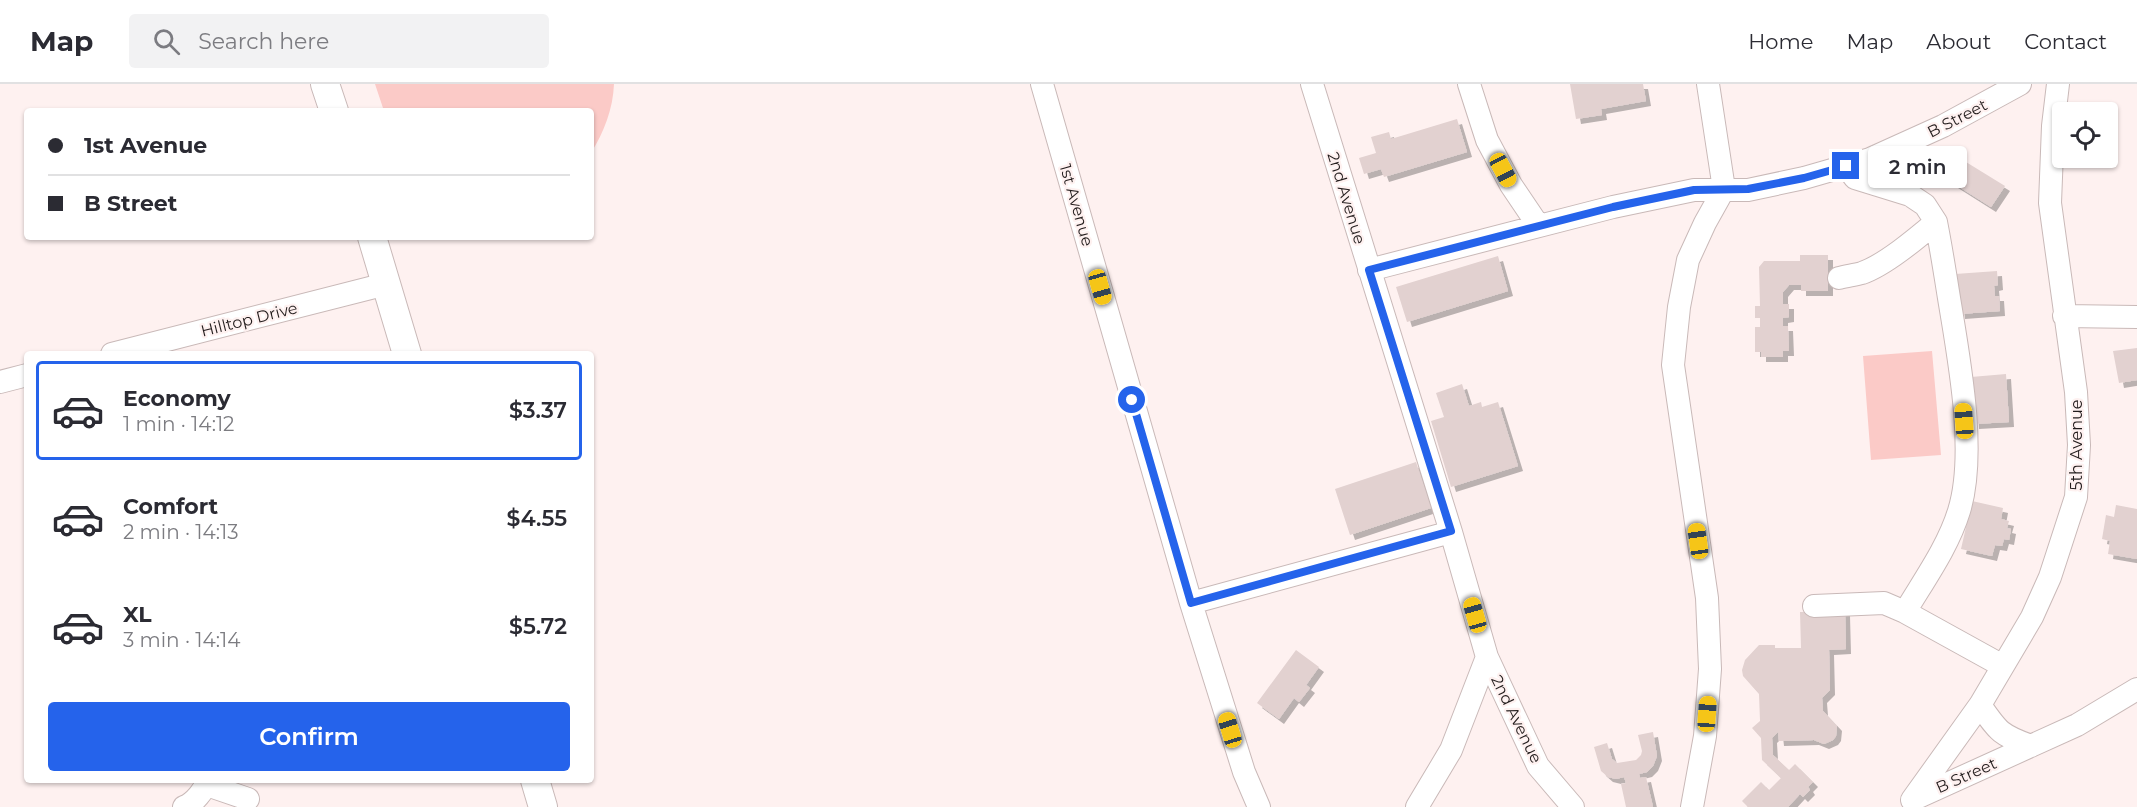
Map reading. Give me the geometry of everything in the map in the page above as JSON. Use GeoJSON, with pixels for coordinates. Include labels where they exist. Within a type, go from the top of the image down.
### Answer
{"type":"FeatureCollection","features":[{"type":"Feature","properties":{"kind":"main road"},"geometry":{"type":"LineString","coordinates":[[326,84],[333,108]]}},
{"type":"Feature","properties":{"kind":"main road"},"geometry":{"type":"LineString","coordinates":[[373,240],[406,351]]}},
{"type":"Feature","properties":{"kind":"main road"},"geometry":{"type":"LineString","coordinates":[[536,783],[543,807]]}},
{"type":"Feature","properties":{"kind":"street","name":"1st Avenue"},"geometry":{"type":"LineString","coordinates":[[1042,84],[1191,603],[1244,772],[1260,807]]}},
{"type":"Feature","properties":{"kind":"street","name":"2nd Avenue"},"geometry":{"type":"LineString","coordinates":[[1312,84],[1451,531],[1487,657],[1538,766],[1573,807]]}},
{"type":"Feature","properties":{"kind":"street"},"geometry":{"type":"LineString","coordinates":[[1469,84],[1487,140],[1511,185],[1538,225]]}},
{"type":"Feature","properties":{"kind":"street"},"geometry":{"type":"LineString","coordinates":[[1692,807],[1705,736],[1710,669],[1707,598],[1673,365],[1679,307],[1688,260],[1724,189],[1708,84]]}},
{"type":"Feature","properties":{"kind":"street","name":"B Street"},"geometry":{"type":"LineString","coordinates":[[1369,270],[1538,225],[1694,190],[1748,189],[1804,178],[1870,159],[1943,126],[2020,84]]}},
{"type":"Feature","properties":{"kind":"street","name":"5th Avenue"},"geometry":{"type":"LineString","coordinates":[[1908,803],[1980,705],[2001,665],[2032,617],[2050,577],[2076,497],[2079,445],[2076,392],[2050,202],[2053,126],[2058,84]]}},
{"type":"Feature","properties":{"kind":"street"},"geometry":{"type":"LineString","coordinates":[[1846,166],[1855,178],[1910,195],[1925,205],[1936,222],[1962,384],[1966,439],[1965,483],[1959,512],[1944,545],[1905,612]]}},
{"type":"Feature","properties":{"kind":"street"},"geometry":{"type":"LineString","coordinates":[[1839,278],[1863,273],[1874,267],[1918,238],[1936,222]]}},
{"type":"Feature","properties":{"kind":"street","name":"Hilltop Drive"},"geometry":{"type":"LineString","coordinates":[[124,351],[386,284]]}},
{"type":"Feature","properties":{"kind":"street"},"geometry":{"type":"LineString","coordinates":[[2064,316],[2137,317]]}},
{"type":"Feature","properties":{"kind":"street"},"geometry":{"type":"LineString","coordinates":[[0,382],[24,376]]}},
{"type":"Feature","properties":{"kind":"street"},"geometry":{"type":"LineString","coordinates":[[1191,603],[1451,531]]}},
{"type":"Feature","properties":{"kind":"street"},"geometry":{"type":"LineString","coordinates":[[1814,606],[1884,603],[1905,612],[2001,665]]}},
{"type":"Feature","properties":{"kind":"street","name":"2nd Avenue"},"geometry":{"type":"LineString","coordinates":[[1417,807],[1451,750],[1487,657]]}},
{"type":"Feature","properties":{"kind":"street","name":"B Street"},"geometry":{"type":"LineString","coordinates":[[1908,803],[2077,725],[2137,688]]}},
{"type":"Feature","properties":{"kind":"street","name":"B Street"},"geometry":{"type":"LineString","coordinates":[[1980,705],[1992,723],[2005,736],[2031,746]]}},
{"type":"Feature","properties":{"kind":"street"},"geometry":{"type":"LineString","coordinates":[[184,807],[190,804],[206,783]]}},
{"type":"Feature","properties":{"kind":"street"},"geometry":{"type":"LineString","coordinates":[[209,783],[248,799]]}},
{"type":"Feature","properties":{"kind":"shaded area"},"geometry":{"type":"Polygon","coordinates":[[[375,84],[614,84],[607,120],[594,148],[594,108],[383,108],[375,84]]]}},
{"type":"Feature","properties":{"kind":"shaded area"},"geometry":{"type":"Polygon","coordinates":[[[1932,351],[1941,455],[1871,460],[1863,356],[1932,351]]]}},
{"type":"Feature","properties":{"kind":"building"},"geometry":{"type":"Polygon","coordinates":[[[1570,84],[1643,84],[1646,101],[1601,109],[1602,115],[1576,119],[1570,84]]]}},
{"type":"Feature","properties":{"kind":"building"},"geometry":{"type":"Polygon","coordinates":[[[1457,119],[1467,152],[1384,177],[1381,169],[1364,174],[1359,158],[1376,153],[1371,137],[1389,132],[1391,139],[1457,119]]]}},
{"type":"Feature","properties":{"kind":"building"},"geometry":{"type":"Polygon","coordinates":[[[1966,162],[2005,186],[1991,207],[1953,183],[1966,162]]]}},
{"type":"Feature","properties":{"kind":"building"},"geometry":{"type":"Polygon","coordinates":[[[1800,255],[1828,255],[1828,291],[1801,291],[1801,285],[1789,285],[1783,292],[1783,304],[1789,304],[1789,317],[1783,318],[1783,326],[1788,326],[1789,351],[1783,351],[1783,357],[1761,357],[1761,352],[1755,352],[1755,327],[1760,327],[1760,318],[1755,318],[1755,306],[1760,306],[1759,267],[1764,261],[1800,261],[1800,255]]]}},
{"type":"Feature","properties":{"kind":"building"},"geometry":{"type":"Polygon","coordinates":[[[1498,256],[1508,291],[1407,322],[1396,287],[1498,256]]]}},
{"type":"Feature","properties":{"kind":"building"},"geometry":{"type":"Polygon","coordinates":[[[1997,271],[1998,285],[1994,286],[1995,296],[1999,296],[2000,311],[1960,314],[1955,274],[1997,271]]]}},
{"type":"Feature","properties":{"kind":"building"},"geometry":{"type":"Polygon","coordinates":[[[2137,348],[2137,380],[2119,383],[2113,351],[2137,348]]]}},
{"type":"Feature","properties":{"kind":"building"},"geometry":{"type":"Polygon","coordinates":[[[2006,374],[2009,422],[1974,424],[1971,377],[2006,374]]]}},
{"type":"Feature","properties":{"kind":"building"},"geometry":{"type":"Polygon","coordinates":[[[1462,384],[1469,406],[1481,402],[1482,407],[1498,402],[1518,466],[1451,487],[1431,421],[1444,417],[1436,393],[1462,384]]]}},
{"type":"Feature","properties":{"kind":"building"},"geometry":{"type":"Polygon","coordinates":[[[1416,462],[1431,508],[1350,535],[1335,489],[1416,462]]]}},
{"type":"Feature","properties":{"kind":"building"},"geometry":{"type":"Polygon","coordinates":[[[1972,501],[2003,508],[2001,519],[2009,521],[2007,528],[2011,529],[2009,540],[2004,539],[2002,546],[1995,545],[1992,556],[1961,549],[1972,501]]]}},
{"type":"Feature","properties":{"kind":"building"},"geometry":{"type":"Polygon","coordinates":[[[2116,505],[2137,509],[2137,559],[2108,554],[2110,541],[2102,539],[2106,515],[2114,517],[2116,505]]]}},
{"type":"Feature","properties":{"kind":"building"},"geometry":{"type":"Polygon","coordinates":[[[1845,611],[1846,649],[1829,650],[1830,690],[1822,698],[1823,711],[1837,726],[1836,736],[1824,744],[1814,740],[1779,741],[1778,732],[1772,738],[1773,755],[1789,770],[1795,764],[1813,782],[1808,787],[1810,790],[1803,797],[1800,794],[1788,807],[1748,807],[1742,801],[1761,782],[1769,790],[1781,778],[1762,760],[1761,738],[1752,728],[1760,721],[1759,694],[1743,676],[1745,660],[1759,645],[1775,645],[1775,648],[1801,648],[1800,612],[1845,611]]]}},
{"type":"Feature","properties":{"kind":"building"},"geometry":{"type":"Polygon","coordinates":[[[1296,650],[1319,667],[1306,685],[1310,688],[1299,702],[1294,698],[1279,719],[1257,703],[1296,650]]]}},
{"type":"Feature","properties":{"kind":"building"},"geometry":{"type":"Polygon","coordinates":[[[1653,732],[1657,756],[1653,766],[1647,772],[1639,774],[1640,778],[1646,777],[1653,807],[1626,807],[1621,784],[1626,783],[1624,777],[1616,779],[1608,777],[1601,771],[1594,747],[1607,743],[1612,759],[1617,763],[1636,760],[1642,751],[1638,735],[1653,732]]]}},
{"type":"Feature","properties":{"kind":"route"},"geometry":{"type":"LineString","coordinates":[[1132,400],[1191,603],[1451,531],[1369,270],[1613,207],[1694,190],[1748,189],[1804,178],[1846,166]]}}]}
